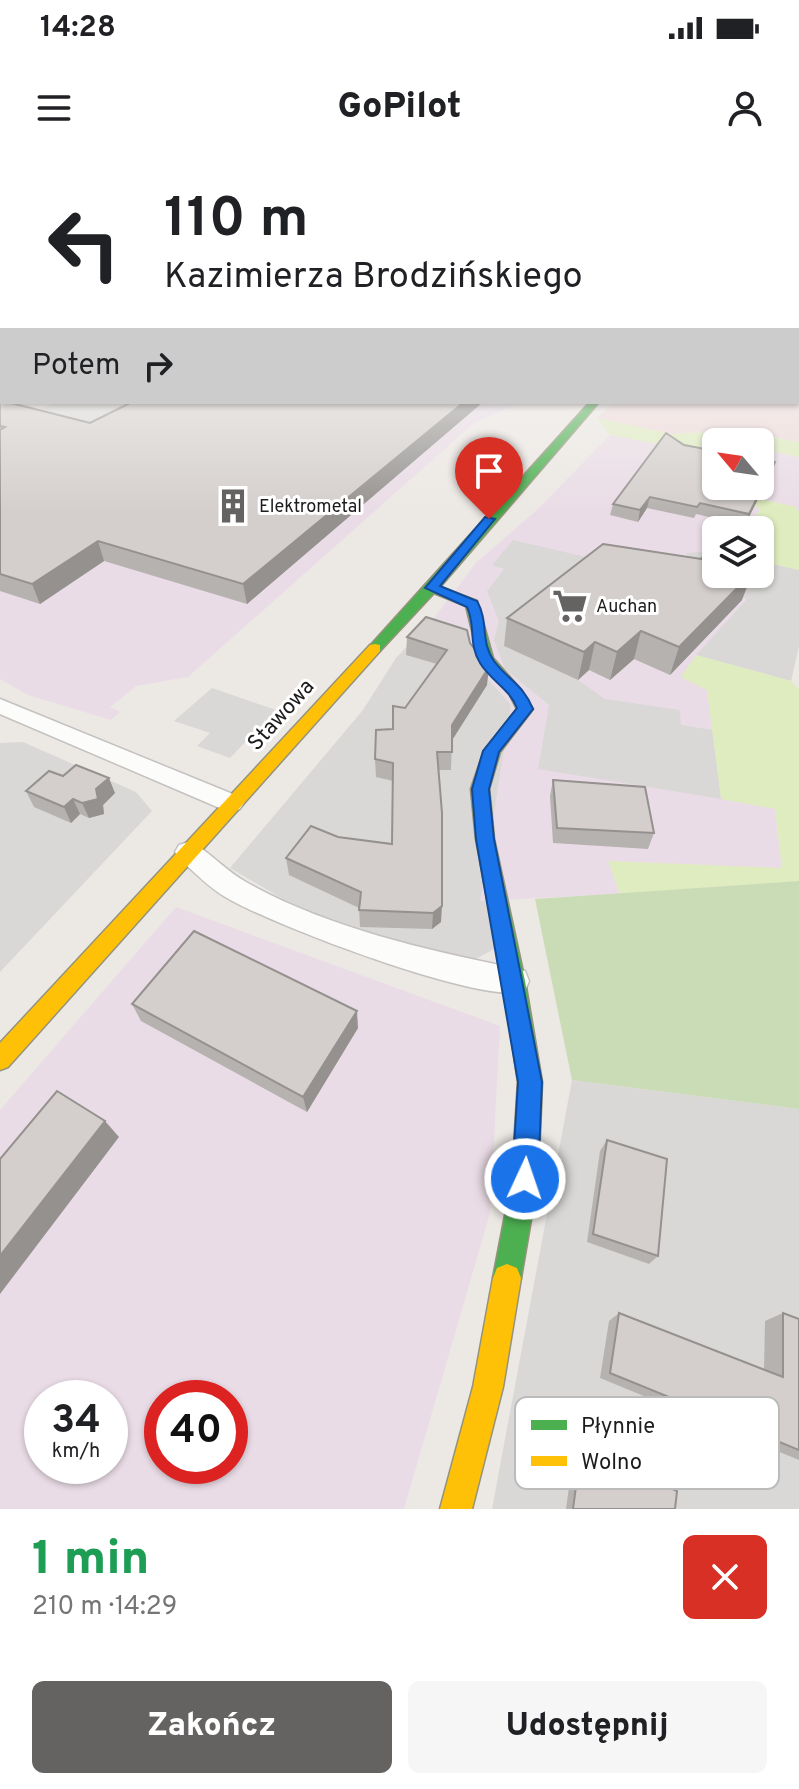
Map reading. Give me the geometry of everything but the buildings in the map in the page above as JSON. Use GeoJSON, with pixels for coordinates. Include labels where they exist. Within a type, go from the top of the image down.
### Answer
{"type":"FeatureCollection","features":[{"type":"Feature","properties":{"kind":"street","name":"Stawowa"},"geometry":{"type":"LineString","coordinates":[[0,1059],[231,803],[432,588],[593,404]]}},
{"type":"Feature","properties":{"kind":"street"},"geometry":{"type":"LineString","coordinates":[[432,588],[472,604],[479,617],[478,644],[488,663],[518,692],[525,709],[492,751],[480,789],[485,839],[514,981],[530,1082],[525,1179],[488,1387],[456,1509]]}},
{"type":"Feature","properties":{"kind":"street"},"geometry":{"type":"LineString","coordinates":[[0,706],[231,803]]}},
{"type":"Feature","properties":{"kind":"street"},"geometry":{"type":"LineString","coordinates":[[188,852],[234,888],[292,919],[477,974],[514,981]]}},
{"type":"Feature","properties":{"kind":"shaded area"},"geometry":{"type":"Polygon","coordinates":[[[52,404],[147,404],[147,438],[36,411],[52,404]]]}},
{"type":"Feature","properties":{"kind":"shaded area"},"geometry":{"type":"Polygon","coordinates":[[[143,404],[517,404],[474,423],[188,677],[136,686],[110,707],[120,712],[111,720],[28,695],[0,679],[0,446],[62,416],[100,426],[143,404]]]}},
{"type":"Feature","properties":{"kind":"shaded area"},"geometry":{"type":"Polygon","coordinates":[[[611,404],[799,404],[799,442],[774,437],[774,428],[702,428],[702,432],[672,434],[597,418],[611,404]]]}},
{"type":"Feature","properties":{"kind":"shaded area"},"geometry":{"type":"Polygon","coordinates":[[[610,435],[702,452],[702,500],[774,500],[774,452],[799,457],[799,512],[760,508],[757,516],[702,516],[702,588],[774,588],[774,564],[799,570],[799,645],[791,681],[696,655],[707,690],[713,730],[775,809],[782,869],[608,861],[620,894],[480,901],[511,705],[469,657],[463,627],[434,618],[476,563],[539,508],[610,435]]]}},
{"type":"Feature","properties":{"kind":"shaded area"},"geometry":{"type":"Polygon","coordinates":[[[513,540],[599,560],[504,646],[578,680],[605,699],[680,710],[681,725],[713,730],[721,799],[538,769],[549,705],[505,669],[494,640],[499,621],[487,591],[504,569],[492,565],[513,540]]]}},
{"type":"Feature","properties":{"kind":"shaded area"},"geometry":{"type":"Polygon","coordinates":[[[702,552],[702,583],[687,578],[687,553],[702,552]]]}},
{"type":"Feature","properties":{"kind":"shaded area"},"geometry":{"type":"Polygon","coordinates":[[[774,564],[799,570],[799,645],[791,681],[696,655],[747,599],[716,588],[774,588],[774,564]]]}},
{"type":"Feature","properties":{"kind":"shaded area"},"geometry":{"type":"Polygon","coordinates":[[[434,618],[464,627],[469,657],[511,705],[494,949],[476,959],[346,928],[281,898],[230,868],[363,710],[396,658],[434,618]]]}},
{"type":"Feature","properties":{"kind":"shaded area"},"geometry":{"type":"Polygon","coordinates":[[[212,688],[276,710],[230,758],[197,746],[210,733],[174,721],[212,688]]]}},
{"type":"Feature","properties":{"kind":"shaded area"},"geometry":{"type":"Polygon","coordinates":[[[23,742],[136,792],[152,811],[0,972],[0,743],[23,742]]]}},
{"type":"Feature","properties":{"kind":"shaded area"},"geometry":{"type":"Polygon","coordinates":[[[176,907],[500,1026],[490,1213],[404,1509],[0,1509],[0,1110],[176,907]]]}},
{"type":"Feature","properties":{"kind":"shaded area"},"geometry":{"type":"Polygon","coordinates":[[[572,1080],[799,1109],[799,1509],[492,1509],[572,1080]]]}},
{"type":"Feature","properties":{"kind":"green space"},"geometry":{"type":"Polygon","coordinates":[[[597,418],[672,434],[702,432],[702,452],[610,435],[597,418]]]}},
{"type":"Feature","properties":{"kind":"green space"},"geometry":{"type":"Polygon","coordinates":[[[774,437],[799,442],[799,457],[774,452],[774,437]]]}},
{"type":"Feature","properties":{"kind":"green space"},"geometry":{"type":"Polygon","coordinates":[[[750,500],[765,500],[796,507],[799,512],[799,570],[774,564],[774,516],[757,516],[760,508],[748,505],[750,500]]]}},
{"type":"Feature","properties":{"kind":"green space"},"geometry":{"type":"Polygon","coordinates":[[[696,655],[791,681],[799,689],[799,881],[620,894],[608,861],[782,868],[775,809],[721,799],[707,690],[681,677],[696,655]]]}},
{"type":"Feature","properties":{"kind":"green space"},"geometry":{"type":"Polygon","coordinates":[[[799,881],[799,1109],[572,1080],[535,899],[799,881]]]}},
{"type":"Feature","properties":{"kind":"traffic: fast"},"geometry":{"type":"LineString","coordinates":[[375,648],[432,588],[593,404]]}},
{"type":"Feature","properties":{"kind":"traffic: fast"},"geometry":{"type":"LineString","coordinates":[[432,588],[472,604],[486,659],[516,693],[525,709],[492,751],[480,789],[485,839],[514,981],[530,1082],[525,1179],[507,1278]]}},
{"type":"Feature","properties":{"kind":"traffic: slow"},"geometry":{"type":"LineString","coordinates":[[0,1059],[375,648]]}},
{"type":"Feature","properties":{"kind":"traffic: slow"},"geometry":{"type":"LineString","coordinates":[[456,1509],[488,1387],[507,1278]]}},
{"type":"Feature","properties":{"kind":"place","name":"Elektrometal"},"geometry":{"type":"Point","coordinates":[233,506]}},
{"type":"Feature","properties":{"kind":"place","name":"Auchan"},"geometry":{"type":"Point","coordinates":[570,606]}},
{"type":"Feature","properties":{"kind":"route"},"geometry":{"type":"LineString","coordinates":[[489,519],[432,588],[472,604],[479,617],[478,644],[488,663],[518,692],[525,709],[492,751],[480,789],[485,839],[514,981],[530,1082],[525,1179]]}}]}
